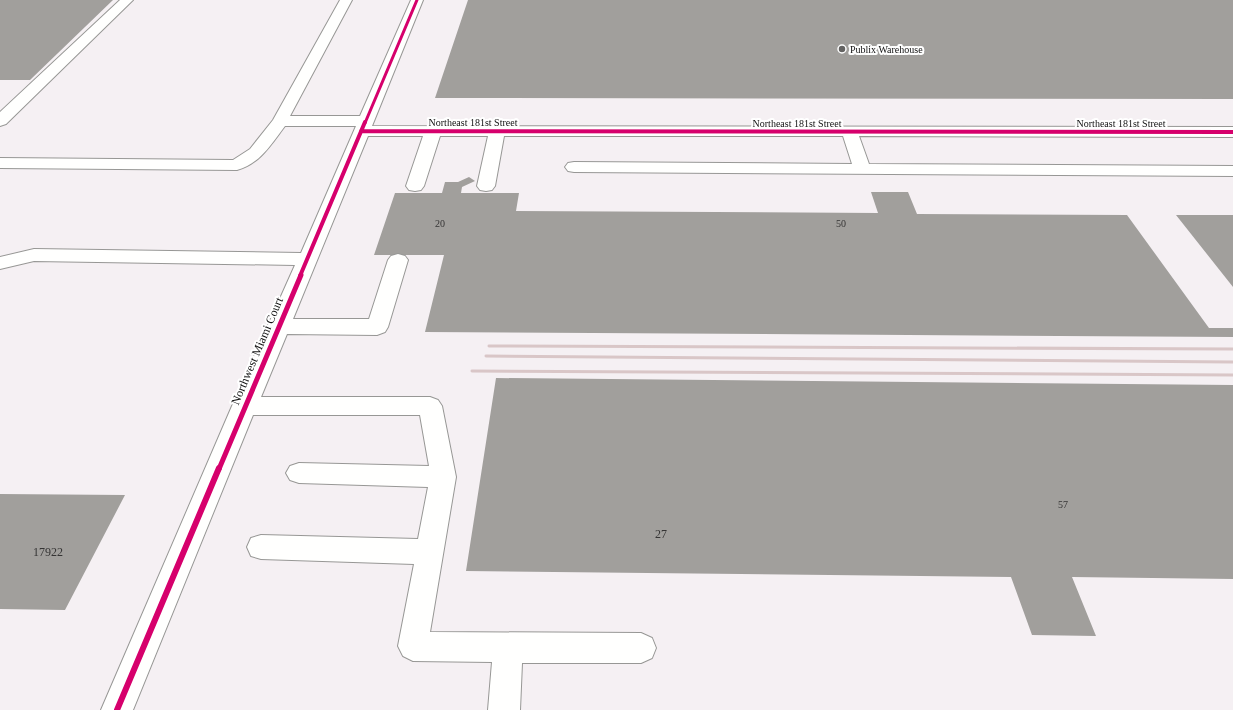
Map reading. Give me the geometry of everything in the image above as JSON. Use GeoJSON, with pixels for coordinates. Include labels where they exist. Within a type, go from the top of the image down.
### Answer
{"type":"FeatureCollection","features":[{"type":"Feature","properties":{"kind":"street"},"geometry":{"type":"LineString","coordinates":[[0,121],[127,0]]}},
{"type":"Feature","properties":{"kind":"street"},"geometry":{"type":"LineString","coordinates":[[0,163],[237,165],[256,153],[280,121],[346,0]]}},
{"type":"Feature","properties":{"kind":"street","name":"Northwest Miami Court"},"geometry":{"type":"LineString","coordinates":[[116,710],[417,0]]}},
{"type":"Feature","properties":{"kind":"street","name":"Northeast 181st Street"},"geometry":{"type":"LineString","coordinates":[[280,121],[433,131],[1233,132]]}},
{"type":"Feature","properties":{"kind":"street"},"geometry":{"type":"LineString","coordinates":[[415,186],[433,131]]}},
{"type":"Feature","properties":{"kind":"street"},"geometry":{"type":"LineString","coordinates":[[486,186],[497,131]]}},
{"type":"Feature","properties":{"kind":"street"},"geometry":{"type":"LineString","coordinates":[[849,132],[863,169]]}},
{"type":"Feature","properties":{"kind":"street"},"geometry":{"type":"LineString","coordinates":[[574,166],[1233,171]]}},
{"type":"Feature","properties":{"kind":"street"},"geometry":{"type":"LineString","coordinates":[[0,263],[34,255],[307,259]]}},
{"type":"Feature","properties":{"kind":"street"},"geometry":{"type":"LineString","coordinates":[[278,326],[377,326],[398,260]]}},
{"type":"Feature","properties":{"kind":"street"},"geometry":{"type":"LineString","coordinates":[[244,406],[430,406],[444,477],[429,552],[413,646],[641,648]]}},
{"type":"Feature","properties":{"kind":"street"},"geometry":{"type":"LineString","coordinates":[[299,473],[444,477]]}},
{"type":"Feature","properties":{"kind":"street"},"geometry":{"type":"LineString","coordinates":[[261,547],[429,552]]}},
{"type":"Feature","properties":{"kind":"street"},"geometry":{"type":"LineString","coordinates":[[504,710],[508,648]]}},
{"type":"Feature","properties":{"kind":"shaded area"},"geometry":{"type":"Polygon","coordinates":[[[0,0],[1233,0],[1233,710],[0,710],[0,0]]]}},
{"type":"Feature","properties":{"kind":"building"},"geometry":{"type":"Polygon","coordinates":[[[0,0],[113,0],[30,80],[0,80],[0,0]]]}},
{"type":"Feature","properties":{"kind":"building","name":"Publix Warehouse"},"geometry":{"type":"Polygon","coordinates":[[[468,0],[1233,0],[1233,99],[435,98],[468,0]]]}},
{"type":"Feature","properties":{"kind":"building"},"geometry":{"type":"Polygon","coordinates":[[[469,177],[475,181],[462,187],[461,193],[519,193],[516,211],[878,213],[871,192],[908,192],[917,214],[1127,215],[1209,328],[1233,328],[1233,337],[425,332],[444,255],[374,255],[395,193],[442,193],[445,182],[458,182],[469,177]]]}},
{"type":"Feature","properties":{"kind":"building"},"geometry":{"type":"Polygon","coordinates":[[[1176,215],[1233,215],[1233,287],[1176,215]]]}},
{"type":"Feature","properties":{"kind":"building"},"geometry":{"type":"Polygon","coordinates":[[[496,378],[1233,385],[1233,579],[1072,577],[1096,636],[1032,635],[1011,577],[466,571],[496,378]]]}},
{"type":"Feature","properties":{"kind":"building"},"geometry":{"type":"Polygon","coordinates":[[[0,494],[125,495],[65,610],[0,609],[0,494]]]}},
{"type":"Feature","properties":{"kind":"railway"},"geometry":{"type":"LineString","coordinates":[[489,346],[1233,349]]}},
{"type":"Feature","properties":{"kind":"railway"},"geometry":{"type":"LineString","coordinates":[[486,356],[1233,362]]}},
{"type":"Feature","properties":{"kind":"railway"},"geometry":{"type":"LineString","coordinates":[[472,371],[1233,375]]}},
{"type":"Feature","properties":{"kind":"cycle path"},"geometry":{"type":"LineString","coordinates":[[117,710],[417,0]]}},
{"type":"Feature","properties":{"kind":"cycle path"},"geometry":{"type":"LineString","coordinates":[[361,131],[1233,132]]}},
{"type":"Feature","properties":{"kind":"place","name":"Publix Warehouse"},"geometry":{"type":"Point","coordinates":[842,49]}}]}
